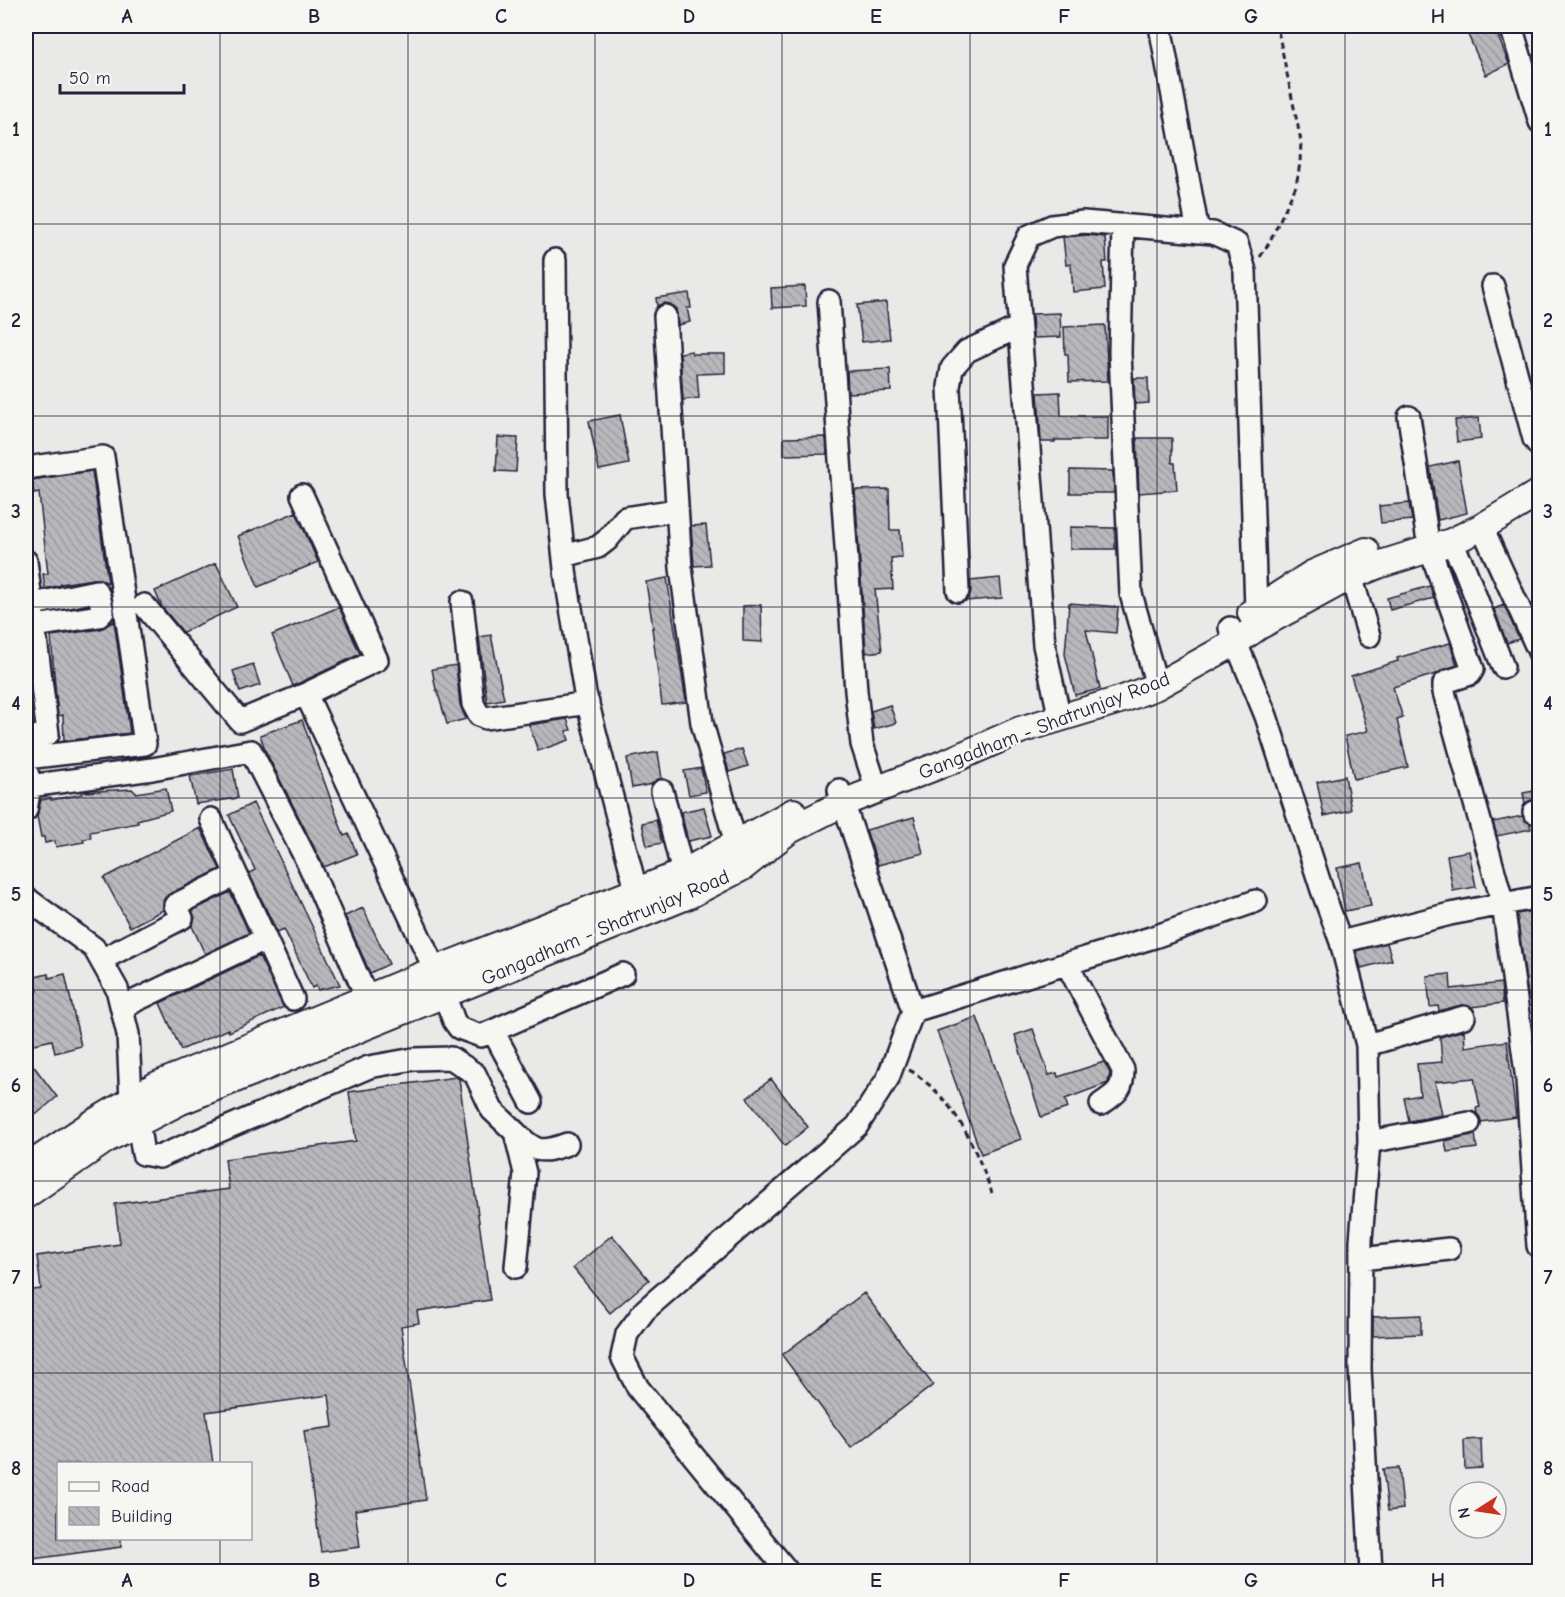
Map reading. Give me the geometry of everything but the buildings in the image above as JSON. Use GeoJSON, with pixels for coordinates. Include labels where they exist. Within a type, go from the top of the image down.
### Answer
{"type":"FeatureCollection","features":[{"type":"Feature","properties":{"kind":"main road","name":"Gangadham - Shatrunjay Road"},"geometry":{"type":"LineString","coordinates":[[26,1195],[105,1140],[135,1111],[157,1085],[435,970],[639,903],[688,895],[740,856],[788,831],[841,797],[875,783],[950,761],[1059,713],[1156,681],[1233,635],[1259,626],[1351,576],[1436,542],[1539,492]]}},
{"type":"Feature","properties":{"kind":"main road","name":"Gangadham - Shatrunjay Road"},"geometry":{"type":"LineString","coordinates":[[1233,635],[1256,609],[1312,574],[1374,548],[1436,542]]}},
{"type":"Feature","properties":{"kind":"main road","name":"Gangadham - Shatrunjay Road"},"geometry":{"type":"LineString","coordinates":[[26,1168],[135,1111],[200,1093],[332,1038],[446,995],[639,903],[683,873],[740,856]]}},
{"type":"Feature","properties":{"kind":"street"},"geometry":{"type":"LineString","coordinates":[[1160,26],[1198,232]]}},
{"type":"Feature","properties":{"kind":"street"},"geometry":{"type":"LineString","coordinates":[[1511,26],[1539,122]]}},
{"type":"Feature","properties":{"kind":"street"},"geometry":{"type":"LineString","coordinates":[[1059,713],[1044,645],[1015,264],[1029,236],[1052,226],[1083,222],[1213,233],[1237,244],[1245,271],[1256,609]]}},
{"type":"Feature","properties":{"kind":"street"},"geometry":{"type":"LineString","coordinates":[[1123,225],[1120,352],[1131,594],[1156,681]]}},
{"type":"Feature","properties":{"kind":"street"},"geometry":{"type":"LineString","coordinates":[[555,260],[557,494],[564,556],[588,703],[639,903]]}},
{"type":"Feature","properties":{"kind":"street"},"geometry":{"type":"LineString","coordinates":[[1494,286],[1534,439],[1539,447]]}},
{"type":"Feature","properties":{"kind":"street"},"geometry":{"type":"LineString","coordinates":[[829,301],[856,691],[862,744],[875,783]]}},
{"type":"Feature","properties":{"kind":"street"},"geometry":{"type":"LineString","coordinates":[[665,316],[681,568],[702,723],[740,856]]}},
{"type":"Feature","properties":{"kind":"street"},"geometry":{"type":"LineString","coordinates":[[958,591],[949,387],[952,368],[967,351],[1019,327]]}},
{"type":"Feature","properties":{"kind":"street"},"geometry":{"type":"LineString","coordinates":[[1409,417],[1436,542],[1473,669],[1470,674],[1444,684],[1444,692],[1503,904],[1527,1080],[1538,1246]]}},
{"type":"Feature","properties":{"kind":"street"},"geometry":{"type":"LineString","coordinates":[[26,468],[103,457],[145,744],[26,759],[30,786],[26,810]]}},
{"type":"Feature","properties":{"kind":"street"},"geometry":{"type":"LineString","coordinates":[[144,605],[240,721],[306,694],[377,660],[302,495]]}},
{"type":"Feature","properties":{"kind":"street"},"geometry":{"type":"LineString","coordinates":[[564,556],[598,547],[607,540],[625,518],[677,510]]}},
{"type":"Feature","properties":{"kind":"street"},"geometry":{"type":"LineString","coordinates":[[1487,517],[1539,654]]}},
{"type":"Feature","properties":{"kind":"street"},"geometry":{"type":"LineString","coordinates":[[1436,542],[1464,567],[1503,667]]}},
{"type":"Feature","properties":{"kind":"street"},"geometry":{"type":"LineString","coordinates":[[26,561],[48,734],[26,738]]}},
{"type":"Feature","properties":{"kind":"street"},"geometry":{"type":"LineString","coordinates":[[1351,576],[1369,636]]}},
{"type":"Feature","properties":{"kind":"street"},"geometry":{"type":"LineString","coordinates":[[33,604],[96,591],[103,612],[99,616],[35,626]]}},
{"type":"Feature","properties":{"kind":"street"},"geometry":{"type":"LineString","coordinates":[[462,602],[474,704],[479,715],[486,718],[588,703]]}},
{"type":"Feature","properties":{"kind":"street"},"geometry":{"type":"LineString","coordinates":[[1233,635],[1266,716],[1341,942],[1367,1045],[1369,1142],[1361,1259],[1360,1369],[1371,1572]]}},
{"type":"Feature","properties":{"kind":"street"},"geometry":{"type":"LineString","coordinates":[[306,694],[435,970],[454,1021],[459,1028],[481,1036],[623,974]]}},
{"type":"Feature","properties":{"kind":"street"},"geometry":{"type":"LineString","coordinates":[[30,786],[152,769],[251,751],[310,867],[367,998]]}},
{"type":"Feature","properties":{"kind":"street"},"geometry":{"type":"LineString","coordinates":[[662,791],[683,873]]}},
{"type":"Feature","properties":{"kind":"street"},"geometry":{"type":"LineString","coordinates":[[788,1572],[638,1388],[622,1357],[627,1334],[645,1310],[857,1126],[888,1078],[913,1011],[841,797]]}},
{"type":"Feature","properties":{"kind":"street"},"geometry":{"type":"LineString","coordinates":[[211,819],[293,999]]}},
{"type":"Feature","properties":{"kind":"street"},"geometry":{"type":"LineString","coordinates":[[100,960],[182,918],[175,905],[236,875]]}},
{"type":"Feature","properties":{"kind":"street"},"geometry":{"type":"LineString","coordinates":[[1341,942],[1450,914],[1539,897]]}},
{"type":"Feature","properties":{"kind":"street"},"geometry":{"type":"LineString","coordinates":[[26,898],[94,948],[117,989],[128,1034],[135,1111],[143,1154],[159,1157],[369,1067],[414,1059],[451,1058],[475,1074],[492,1110],[530,1147],[545,1152],[567,1144]]}},
{"type":"Feature","properties":{"kind":"street"},"geometry":{"type":"LineString","coordinates":[[913,1011],[1154,937],[1256,901]]}},
{"type":"Feature","properties":{"kind":"street"},"geometry":{"type":"LineString","coordinates":[[122,1007],[266,939]]}},
{"type":"Feature","properties":{"kind":"street"},"geometry":{"type":"LineString","coordinates":[[1066,964],[1123,1070],[1123,1082],[1119,1091],[1101,1104]]}},
{"type":"Feature","properties":{"kind":"street"},"geometry":{"type":"LineString","coordinates":[[1367,1045],[1464,1017]]}},
{"type":"Feature","properties":{"kind":"street"},"geometry":{"type":"LineString","coordinates":[[493,1031],[531,1102]]}},
{"type":"Feature","properties":{"kind":"street"},"geometry":{"type":"LineString","coordinates":[[1369,1142],[1469,1123]]}},
{"type":"Feature","properties":{"kind":"street"},"geometry":{"type":"LineString","coordinates":[[515,1132],[525,1173],[516,1267]]}},
{"type":"Feature","properties":{"kind":"street"},"geometry":{"type":"LineString","coordinates":[[1361,1259],[1449,1249]]}},
{"type":"Feature","properties":{"kind":"path"},"geometry":{"type":"LineString","coordinates":[[1245,271],[1259,258],[1274,234],[1296,186],[1300,163],[1301,141],[1277,26]]}},
{"type":"Feature","properties":{"kind":"path"},"geometry":{"type":"LineString","coordinates":[[892,1065],[914,1072],[938,1093],[957,1118],[975,1149],[992,1192]]}}]}
